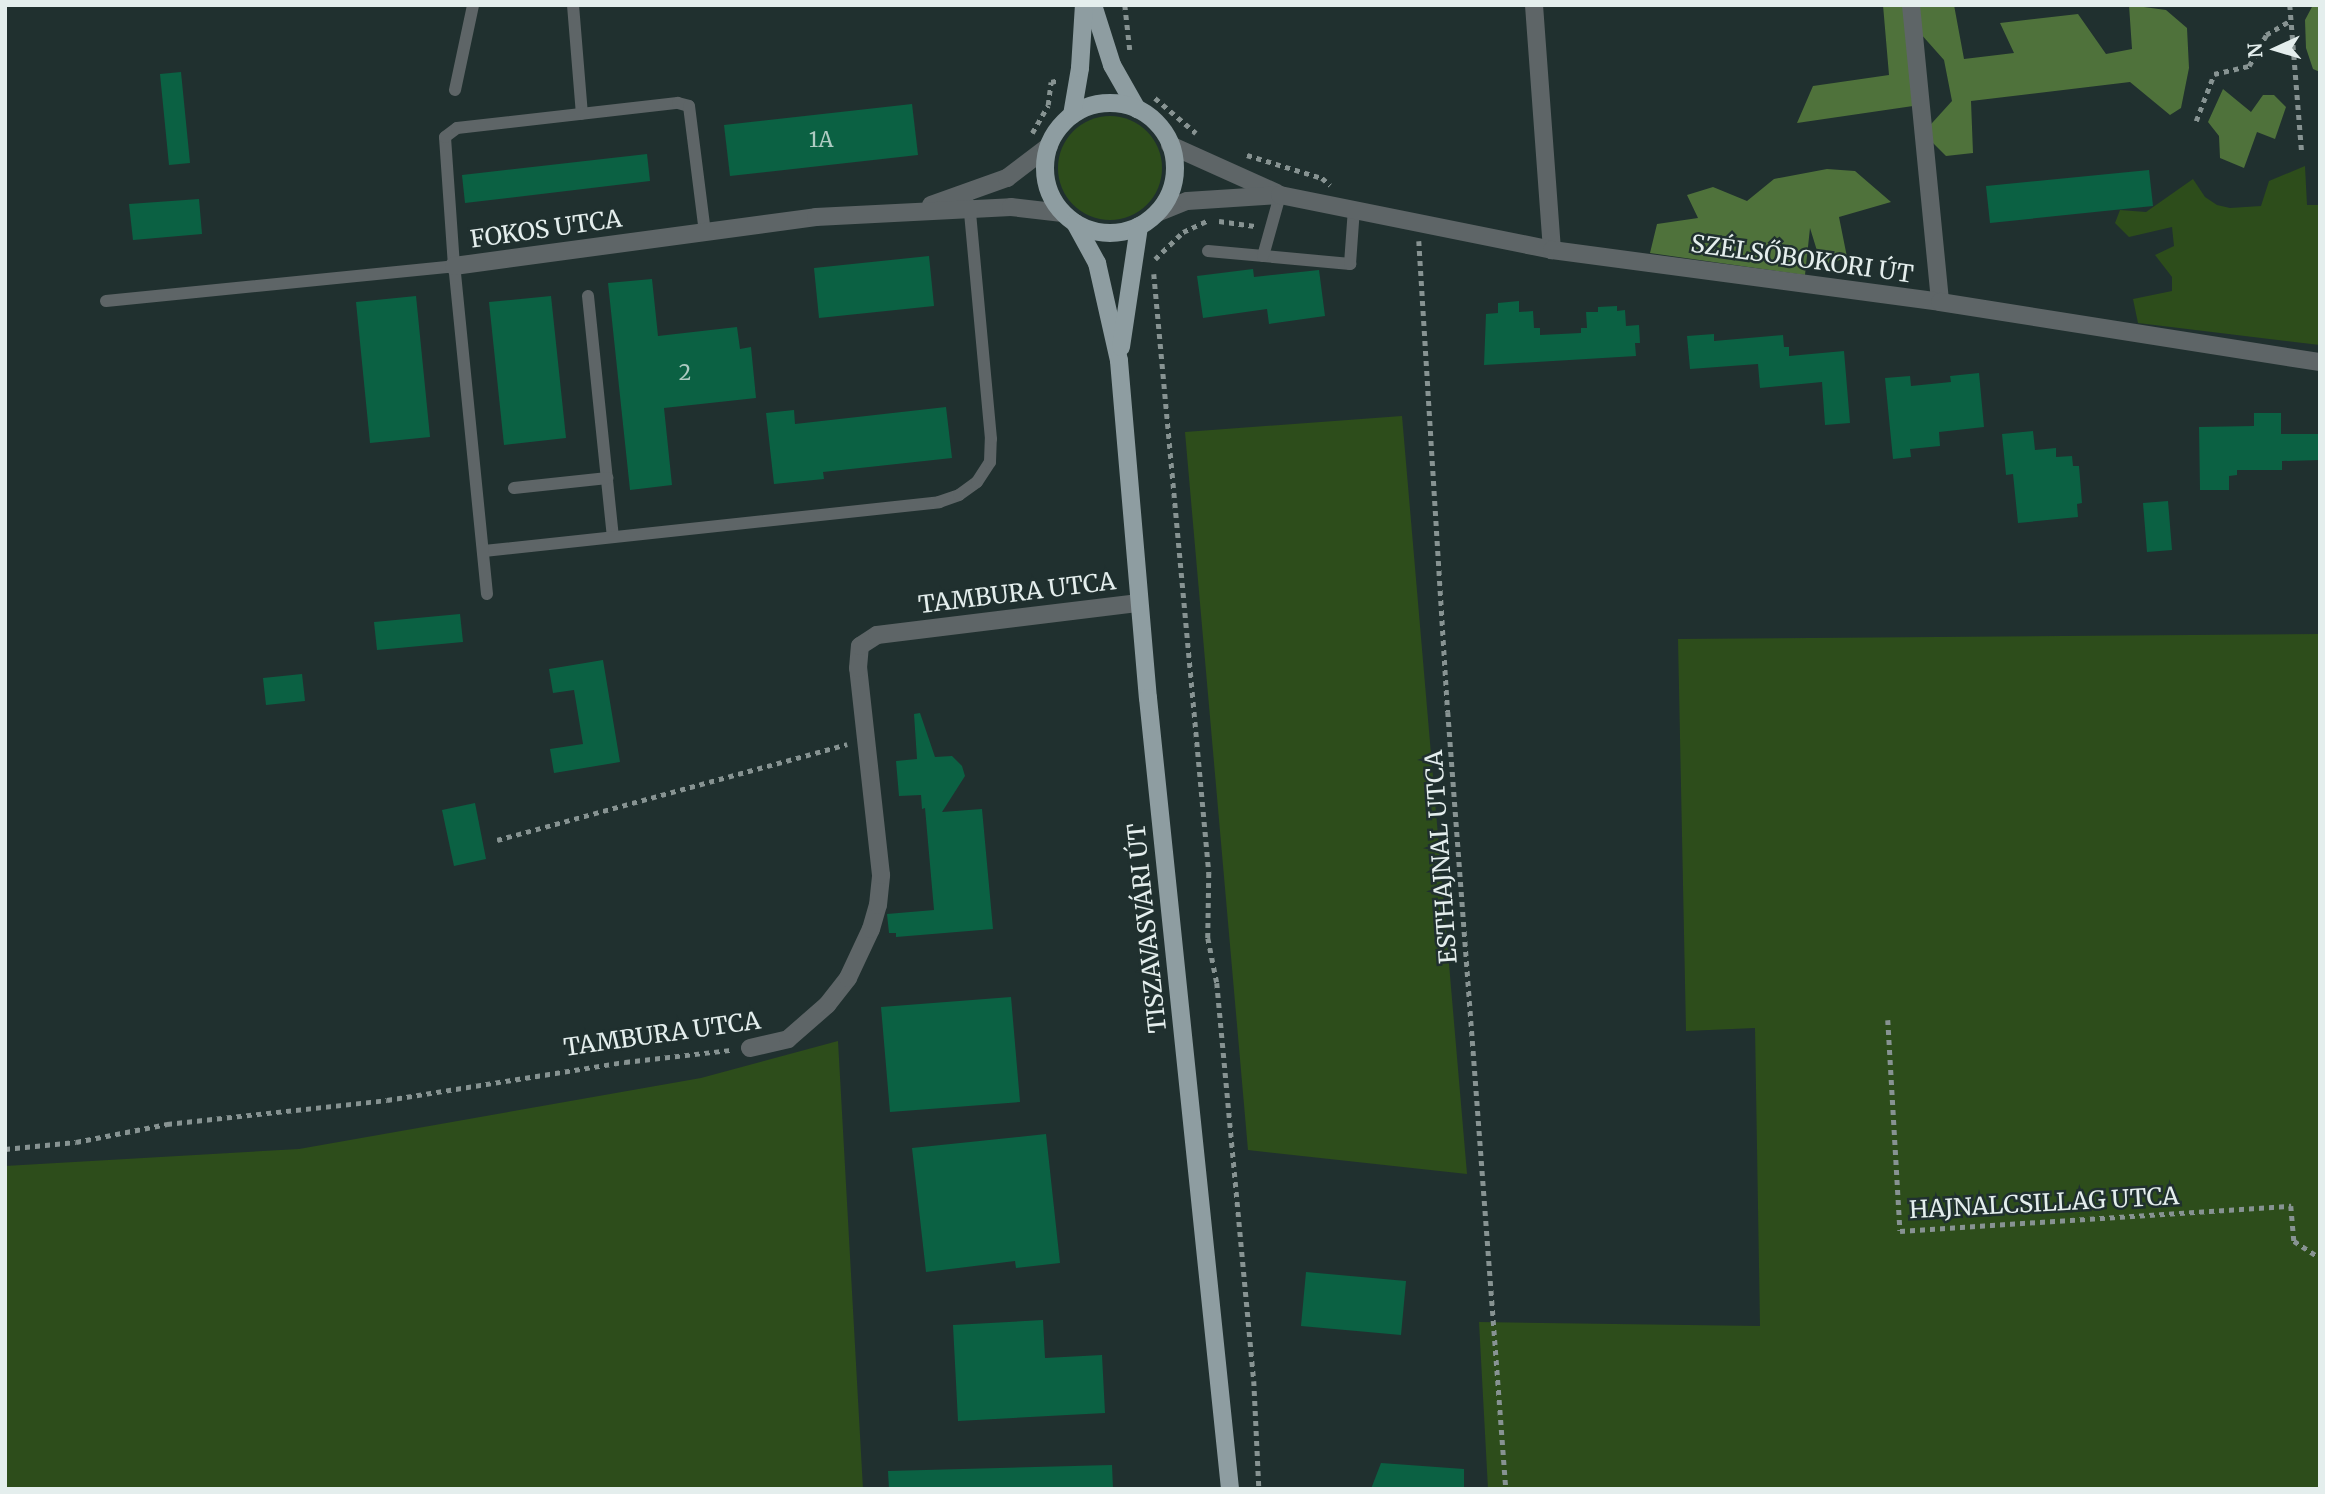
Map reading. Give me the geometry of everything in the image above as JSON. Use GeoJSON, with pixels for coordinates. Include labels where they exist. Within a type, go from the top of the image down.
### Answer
{"type":"FeatureCollection","features":[{"type":"Feature","properties":{"kind":"main road"},"geometry":{"type":"LineString","coordinates":[[1072,115],[1080,68],[1084,5]]}},
{"type":"Feature","properties":{"kind":"main road"},"geometry":{"type":"LineString","coordinates":[[1093,5],[1112,65],[1137,109]]}},
{"type":"Feature","properties":{"kind":"main road"},"geometry":{"type":"LineString","coordinates":[[1069,218],[1087,229],[1113,233],[1139,226],[1157,213],[1171,188],[1174,159],[1170,145],[1151,118],[1137,109],[1111,103],[1097,104],[1072,115],[1055,134],[1049,146],[1047,181],[1053,198],[1097,263],[1119,361]]}},
{"type":"Feature","properties":{"kind":"main road"},"geometry":{"type":"LineString","coordinates":[[1119,361],[1139,226]]}},
{"type":"Feature","properties":{"kind":"main road","name":"TISZAVASVÁRI ÚT"},"geometry":{"type":"LineString","coordinates":[[1119,361],[1139,603],[1230,1489]]}},
{"type":"Feature","properties":{"kind":"street"},"geometry":{"type":"LineString","coordinates":[[1534,5],[1552,250]]}},
{"type":"Feature","properties":{"kind":"street"},"geometry":{"type":"LineString","coordinates":[[1911,5],[1940,302]]}},
{"type":"Feature","properties":{"kind":"street"},"geometry":{"type":"LineString","coordinates":[[1170,145],[1280,195]]}},
{"type":"Feature","properties":{"kind":"street"},"geometry":{"type":"LineString","coordinates":[[969,201],[1007,178],[1049,146]]}},
{"type":"Feature","properties":{"kind":"street"},"geometry":{"type":"LineString","coordinates":[[1157,213],[1187,201],[1211,197],[1280,195]]}},
{"type":"Feature","properties":{"kind":"street","name":"SZÉLSŐBOKORI ÚT"},"geometry":{"type":"LineString","coordinates":[[1280,195],[1552,250],[1940,302],[2320,362]]}},
{"type":"Feature","properties":{"kind":"street","name":"FOKOS UTCA"},"geometry":{"type":"LineString","coordinates":[[454,266],[816,217],[915,211],[969,201],[992,208],[1043,209],[1069,218]]}},
{"type":"Feature","properties":{"kind":"street","name":"TAMBURA UTCA"},"geometry":{"type":"LineString","coordinates":[[750,1048],[788,1039],[805,1027],[848,978],[871,929],[878,905],[881,875],[864,739],[858,668],[860,646],[877,635],[1139,603]]}},
{"type":"Feature","properties":{"kind":"lane"},"geometry":{"type":"LineString","coordinates":[[455,90],[473,5]]}},
{"type":"Feature","properties":{"kind":"lane"},"geometry":{"type":"LineString","coordinates":[[573,5],[582,114]]}},
{"type":"Feature","properties":{"kind":"lane"},"geometry":{"type":"LineString","coordinates":[[487,594],[454,266],[445,137],[457,128],[678,103],[689,106],[705,232]]}},
{"type":"Feature","properties":{"kind":"lane"},"geometry":{"type":"LineString","coordinates":[[1263,256],[1280,195]]}},
{"type":"Feature","properties":{"kind":"lane"},"geometry":{"type":"LineString","coordinates":[[484,551],[939,502],[959,495],[977,482],[990,462],[991,439],[969,201]]}},
{"type":"Feature","properties":{"kind":"lane"},"geometry":{"type":"LineString","coordinates":[[1208,251],[1350,264],[1354,208]]}},
{"type":"Feature","properties":{"kind":"lane","name":"FOKOS UTCA"},"geometry":{"type":"LineString","coordinates":[[106,301],[454,266]]}},
{"type":"Feature","properties":{"kind":"lane"},"geometry":{"type":"LineString","coordinates":[[588,296],[614,537]]}},
{"type":"Feature","properties":{"kind":"lane"},"geometry":{"type":"LineString","coordinates":[[514,488],[607,478]]}},
{"type":"Feature","properties":{"kind":"path"},"geometry":{"type":"LineString","coordinates":[[1125,5],[1131,59]]}},
{"type":"Feature","properties":{"kind":"path"},"geometry":{"type":"LineString","coordinates":[[2290,5],[2302,153]]}},
{"type":"Feature","properties":{"kind":"path"},"geometry":{"type":"LineString","coordinates":[[2196,121],[2214,74],[2249,66],[2266,35],[2291,20]]}},
{"type":"Feature","properties":{"kind":"path"},"geometry":{"type":"LineString","coordinates":[[1143,90],[1204,139]]}},
{"type":"Feature","properties":{"kind":"path"},"geometry":{"type":"LineString","coordinates":[[1244,154],[1322,178],[1354,208]]}},
{"type":"Feature","properties":{"kind":"path"},"geometry":{"type":"LineString","coordinates":[[1211,197],[1208,220],[1183,232],[1161,251],[1154,260],[1154,278],[1209,873],[1208,937],[1217,984],[1254,1381],[1259,1489]]}},
{"type":"Feature","properties":{"kind":"path","name":"ESTHAJNAL UTCA"},"geometry":{"type":"LineString","coordinates":[[1418,222],[1448,712],[1506,1489]]}},
{"type":"Feature","properties":{"kind":"path"},"geometry":{"type":"LineString","coordinates":[[497,840],[864,739]]}},
{"type":"Feature","properties":{"kind":"path","name":"HAJNALCSILLAG UTCA"},"geometry":{"type":"LineString","coordinates":[[1888,1020],[1900,1231],[2291,1206],[2294,1241],[2320,1258]]}},
{"type":"Feature","properties":{"kind":"path","name":"TAMBURA UTCA"},"geometry":{"type":"LineString","coordinates":[[5,1149],[76,1142],[167,1124],[387,1100],[625,1062],[750,1048]]}},
{"type":"Feature","properties":{"kind":"green space"},"geometry":{"type":"Polygon","coordinates":[[[1883,5],[1903,5],[1913,106],[1797,123],[1813,86],[1889,75],[1883,5]]]}},
{"type":"Feature","properties":{"kind":"green space"},"geometry":{"type":"Polygon","coordinates":[[[1921,5],[1954,5],[1964,59],[2014,53],[2000,23],[2078,14],[2106,54],[2132,49],[2129,5],[2166,10],[2187,28],[2189,68],[2181,108],[2170,115],[2130,82],[1971,101],[1973,153],[1946,156],[1923,133],[1952,101],[1944,60],[1920,33],[1918,9],[1921,5]]]}},
{"type":"Feature","properties":{"kind":"green space"},"geometry":{"type":"Polygon","coordinates":[[[2313,5],[2320,5],[2320,72],[2313,69],[2306,48],[2305,20],[2313,5]]]}},
{"type":"Feature","properties":{"kind":"green space"},"geometry":{"type":"Polygon","coordinates":[[[2223,89],[2251,112],[2263,95],[2274,95],[2286,107],[2275,139],[2257,132],[2244,168],[2220,158],[2219,136],[2208,122],[2223,89]]]}},
{"type":"Feature","properties":{"kind":"green space"},"geometry":{"type":"Polygon","coordinates":[[[1110,116],[1130,120],[1147,131],[1158,148],[1162,168],[1158,188],[1147,205],[1130,216],[1110,220],[1090,216],[1073,205],[1062,188],[1058,168],[1062,148],[1073,131],[1090,120],[1110,116]]]}},
{"type":"Feature","properties":{"kind":"green space"},"geometry":{"type":"Polygon","coordinates":[[[2305,166],[2307,205],[2320,205],[2320,345],[2138,323],[2133,299],[2172,291],[2172,277],[2155,255],[2174,246],[2172,227],[2129,237],[2115,223],[2120,210],[2146,212],[2193,179],[2205,197],[2217,205],[2230,208],[2261,206],[2269,181],[2305,166]]]}},
{"type":"Feature","properties":{"kind":"green space"},"geometry":{"type":"Polygon","coordinates":[[[1827,169],[1855,171],[1891,202],[1839,217],[1847,257],[1822,267],[1810,228],[1805,275],[1650,253],[1657,224],[1698,218],[1687,195],[1713,187],[1747,201],[1774,179],[1827,169]]]}},
{"type":"Feature","properties":{"kind":"green space"},"geometry":{"type":"Polygon","coordinates":[[[1402,416],[1467,1174],[1248,1150],[1185,432],[1402,416]]]}},
{"type":"Feature","properties":{"kind":"green space"},"geometry":{"type":"Polygon","coordinates":[[[2320,634],[2320,1489],[1488,1489],[1479,1322],[1760,1326],[1755,1028],[1686,1031],[1678,639],[2320,634]]]}},
{"type":"Feature","properties":{"kind":"green space"},"geometry":{"type":"Polygon","coordinates":[[[838,1041],[863,1489],[5,1489],[5,1166],[299,1149],[701,1078],[838,1041]]]}},
{"type":"Feature","properties":{"kind":"building"},"geometry":{"type":"Polygon","coordinates":[[[181,72],[190,163],[169,165],[160,74],[181,72]]]}},
{"type":"Feature","properties":{"kind":"building"},"geometry":{"type":"Polygon","coordinates":[[[912,104],[918,155],[730,176],[724,125],[912,104]]]}},
{"type":"Feature","properties":{"kind":"building"},"geometry":{"type":"Polygon","coordinates":[[[647,154],[650,181],[465,203],[462,175],[647,154]]]}},
{"type":"Feature","properties":{"kind":"building"},"geometry":{"type":"Polygon","coordinates":[[[2149,170],[2153,206],[1990,223],[1986,186],[2149,170]]]}},
{"type":"Feature","properties":{"kind":"building"},"geometry":{"type":"Polygon","coordinates":[[[199,199],[202,234],[133,240],[129,204],[199,199]]]}},
{"type":"Feature","properties":{"kind":"building"},"geometry":{"type":"Polygon","coordinates":[[[929,256],[934,306],[819,318],[814,268],[929,256]]]}},
{"type":"Feature","properties":{"kind":"building"},"geometry":{"type":"Polygon","coordinates":[[[1253,269],[1254,277],[1319,270],[1325,316],[1269,324],[1267,309],[1203,318],[1197,276],[1253,269]]]}},
{"type":"Feature","properties":{"kind":"building"},"geometry":{"type":"Polygon","coordinates":[[[652,279],[658,336],[737,327],[740,349],[751,347],[756,398],[664,408],[672,485],[630,490],[608,283],[652,279]]]}},
{"type":"Feature","properties":{"kind":"building"},"geometry":{"type":"Polygon","coordinates":[[[416,296],[430,437],[370,443],[356,302],[416,296]]]}},
{"type":"Feature","properties":{"kind":"building"},"geometry":{"type":"Polygon","coordinates":[[[551,296],[566,438],[504,445],[489,302],[551,296]]]}},
{"type":"Feature","properties":{"kind":"building"},"geometry":{"type":"Polygon","coordinates":[[[1519,301],[1519,312],[1533,311],[1534,328],[1540,328],[1540,335],[1581,333],[1581,328],[1587,328],[1586,312],[1598,312],[1598,307],[1617,306],[1617,311],[1625,310],[1626,326],[1639,325],[1640,343],[1635,343],[1636,356],[1484,365],[1486,314],[1498,313],[1498,303],[1519,301]]]}},
{"type":"Feature","properties":{"kind":"building"},"geometry":{"type":"Polygon","coordinates":[[[1714,334],[1714,341],[1783,335],[1784,347],[1789,347],[1789,356],[1844,351],[1850,423],[1825,425],[1822,382],[1760,388],[1758,364],[1690,369],[1687,336],[1714,334]]]}},
{"type":"Feature","properties":{"kind":"building"},"geometry":{"type":"Polygon","coordinates":[[[1979,373],[1984,427],[1939,432],[1940,446],[1910,449],[1911,457],[1893,459],[1885,378],[1910,376],[1911,386],[1951,382],[1950,376],[1979,373]]]}},
{"type":"Feature","properties":{"kind":"building"},"geometry":{"type":"Polygon","coordinates":[[[946,407],[952,458],[823,472],[824,479],[774,484],[766,413],[794,410],[795,424],[946,407]]]}},
{"type":"Feature","properties":{"kind":"building"},"geometry":{"type":"Polygon","coordinates":[[[2254,413],[2281,413],[2281,434],[2320,434],[2320,460],[2282,461],[2282,470],[2237,470],[2237,475],[2229,476],[2229,490],[2200,490],[2199,427],[2254,426],[2254,413]]]}},
{"type":"Feature","properties":{"kind":"building"},"geometry":{"type":"Polygon","coordinates":[[[2033,431],[2035,450],[2056,448],[2056,457],[2072,456],[2073,466],[2079,466],[2082,503],[2077,504],[2078,517],[2018,523],[2013,474],[2006,475],[2002,434],[2033,431]]]}},
{"type":"Feature","properties":{"kind":"building"},"geometry":{"type":"Polygon","coordinates":[[[2168,501],[2172,550],[2147,552],[2143,503],[2168,501]]]}},
{"type":"Feature","properties":{"kind":"building"},"geometry":{"type":"Polygon","coordinates":[[[460,614],[463,642],[377,650],[374,622],[460,614]]]}},
{"type":"Feature","properties":{"kind":"building"},"geometry":{"type":"Polygon","coordinates":[[[603,660],[620,762],[554,773],[550,749],[583,744],[574,690],[553,693],[549,669],[603,660]]]}},
{"type":"Feature","properties":{"kind":"building"},"geometry":{"type":"Polygon","coordinates":[[[302,674],[305,701],[266,705],[263,678],[302,674]]]}},
{"type":"Feature","properties":{"kind":"building"},"geometry":{"type":"Polygon","coordinates":[[[920,713],[935,757],[952,756],[962,766],[965,776],[942,812],[982,809],[993,929],[896,937],[896,933],[889,933],[887,914],[934,910],[925,808],[922,809],[921,795],[899,796],[896,761],[917,759],[914,714],[920,713]]]}},
{"type":"Feature","properties":{"kind":"building"},"geometry":{"type":"Polygon","coordinates":[[[475,803],[486,859],[454,866],[442,810],[475,803]]]}},
{"type":"Feature","properties":{"kind":"building"},"geometry":{"type":"Polygon","coordinates":[[[1011,997],[1020,1102],[890,1112],[881,1007],[1011,997]]]}},
{"type":"Feature","properties":{"kind":"building"},"geometry":{"type":"Polygon","coordinates":[[[1046,1134],[1060,1263],[1016,1268],[1015,1261],[926,1272],[912,1148],[1046,1134]]]}},
{"type":"Feature","properties":{"kind":"building"},"geometry":{"type":"Polygon","coordinates":[[[1306,1272],[1406,1281],[1401,1335],[1301,1326],[1306,1272]]]}},
{"type":"Feature","properties":{"kind":"building"},"geometry":{"type":"Polygon","coordinates":[[[1043,1320],[1045,1358],[1102,1355],[1105,1413],[958,1421],[953,1325],[1043,1320]]]}},
{"type":"Feature","properties":{"kind":"building"},"geometry":{"type":"Polygon","coordinates":[[[1381,1463],[1464,1469],[1464,1489],[1371,1489],[1381,1463]]]}},
{"type":"Feature","properties":{"kind":"building"},"geometry":{"type":"Polygon","coordinates":[[[1112,1465],[1113,1489],[889,1489],[888,1471],[1112,1465]]]}}]}
